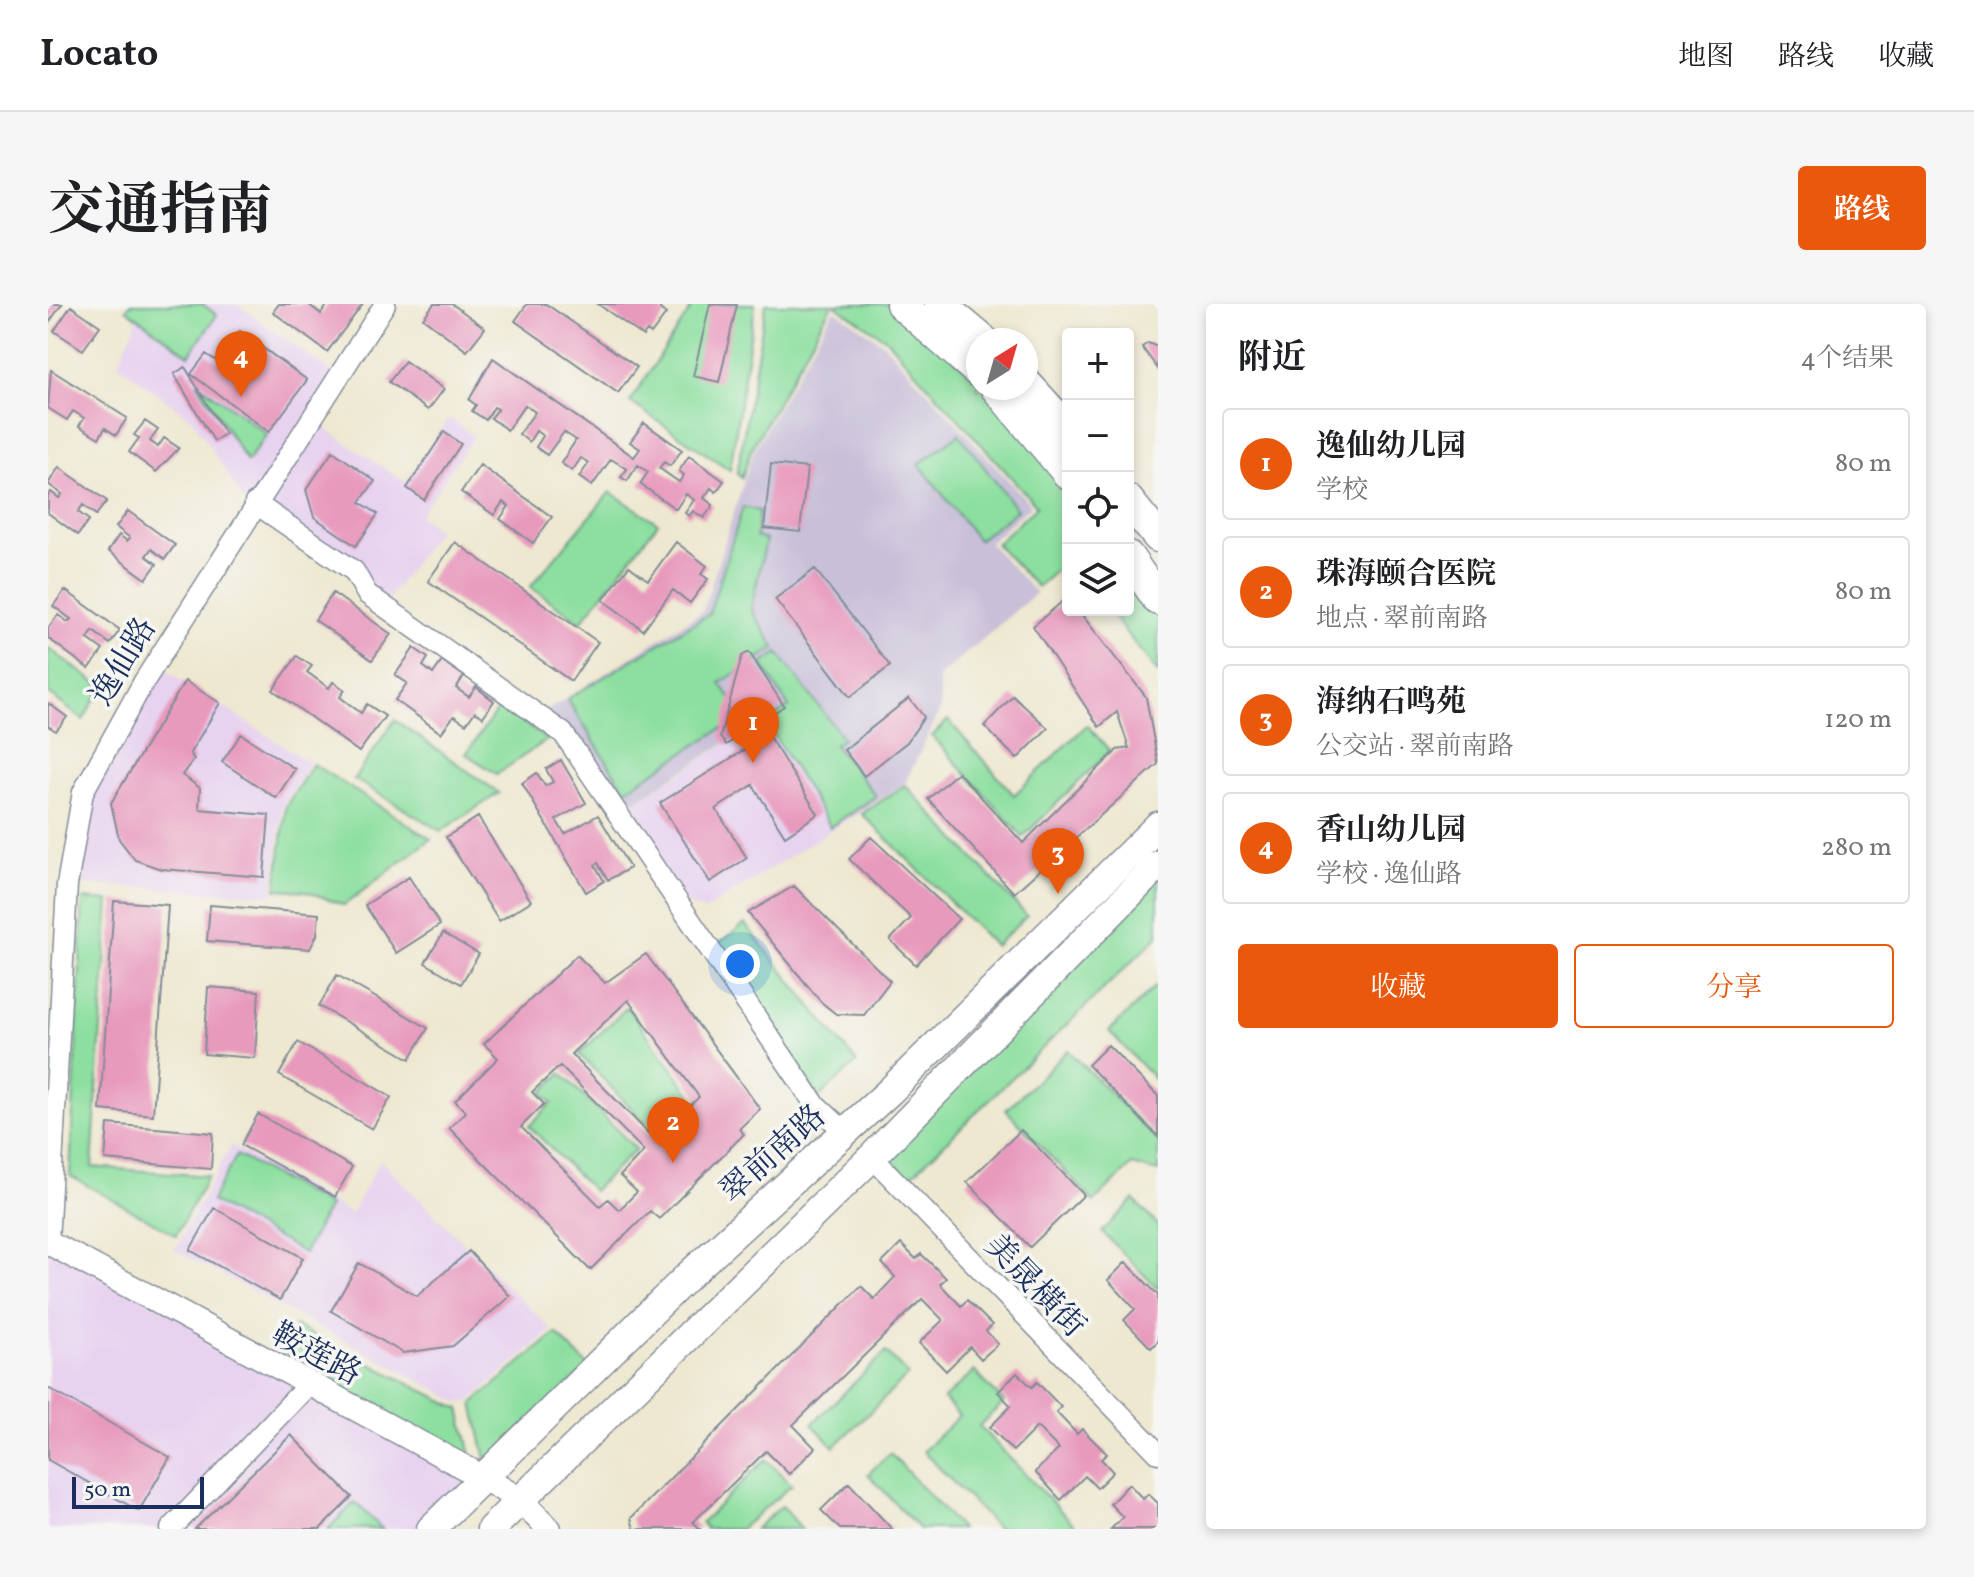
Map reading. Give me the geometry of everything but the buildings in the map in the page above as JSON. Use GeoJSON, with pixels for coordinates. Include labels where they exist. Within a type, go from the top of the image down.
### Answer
{"type":"FeatureCollection","features":[{"type":"Feature","properties":{"kind":"main road"},"geometry":{"type":"LineString","coordinates":[[901,304],[966,361]]}},
{"type":"Feature","properties":{"kind":"main road"},"geometry":{"type":"LineString","coordinates":[[940,304],[969,328]]}},
{"type":"Feature","properties":{"kind":"main road"},"geometry":{"type":"LineString","coordinates":[[1038,396],[1062,422]]}},
{"type":"Feature","properties":{"kind":"main road"},"geometry":{"type":"LineString","coordinates":[[1006,400],[1066,472]]}},
{"type":"Feature","properties":{"kind":"main road"},"geometry":{"type":"LineString","coordinates":[[1134,507],[1158,537]]}},
{"type":"Feature","properties":{"kind":"main road"},"geometry":{"type":"LineString","coordinates":[[1134,565],[1158,600]]}},
{"type":"Feature","properties":{"kind":"main road","name":"翠前南路"},"geometry":{"type":"LineString","coordinates":[[431,1529],[690,1274],[845,1132],[1158,826]]}},
{"type":"Feature","properties":{"kind":"main road"},"geometry":{"type":"LineString","coordinates":[[491,1529],[872,1157],[1158,865]]}},
{"type":"Feature","properties":{"kind":"street","name":"逸仙路"},"geometry":{"type":"LineString","coordinates":[[48,1243],[67,885],[83,792],[143,683],[255,503],[385,304]]}},
{"type":"Feature","properties":{"kind":"street"},"geometry":{"type":"LineString","coordinates":[[255,503],[354,571],[367,594],[563,733],[815,1104],[845,1132]]}},
{"type":"Feature","properties":{"kind":"street","name":"美晟橫街"},"geometry":{"type":"LineString","coordinates":[[872,1157],[1158,1453]]}},
{"type":"Feature","properties":{"kind":"street","name":"鞍莲路"},"geometry":{"type":"LineString","coordinates":[[48,1243],[484,1478],[520,1500],[549,1529]]}},
{"type":"Feature","properties":{"kind":"street"},"geometry":{"type":"LineString","coordinates":[[171,1529],[308,1385]]}},
{"type":"Feature","properties":{"kind":"shaded area"},"geometry":{"type":"Polygon","coordinates":[[[144,304],[237,304],[334,374],[248,507],[193,420],[118,364],[144,304]]]}},
{"type":"Feature","properties":{"kind":"shaded area"},"geometry":{"type":"Polygon","coordinates":[[[834,309],[883,343],[1031,505],[989,543],[1036,593],[939,677],[941,709],[905,783],[851,818],[775,711],[619,812],[542,714],[703,611],[753,452],[834,309]]]}},
{"type":"Feature","properties":{"kind":"shaded area"},"geometry":{"type":"Polygon","coordinates":[[[449,418],[474,436],[419,516],[438,529],[385,604],[261,503],[313,420],[406,483],[449,418]]]}},
{"type":"Feature","properties":{"kind":"shaded area"},"geometry":{"type":"Polygon","coordinates":[[[158,665],[310,763],[282,807],[273,895],[73,884],[85,792],[158,665]]]}},
{"type":"Feature","properties":{"kind":"shaded area"},"geometry":{"type":"Polygon","coordinates":[[[774,713],[850,818],[704,911],[676,899],[619,813],[774,713]]]}},
{"type":"Feature","properties":{"kind":"shaded area"},"geometry":{"type":"Polygon","coordinates":[[[231,1145],[351,1214],[380,1160],[552,1330],[470,1401],[461,1403],[175,1250],[231,1145]]]}},
{"type":"Feature","properties":{"kind":"shaded area"},"geometry":{"type":"Polygon","coordinates":[[[48,1246],[305,1385],[169,1529],[48,1529],[48,1246]]]}},
{"type":"Feature","properties":{"kind":"shaded area"},"geometry":{"type":"Polygon","coordinates":[[[308,1386],[482,1478],[428,1529],[173,1529],[308,1386]]]}},
{"type":"Feature","properties":{"kind":"green space"},"geometry":{"type":"Polygon","coordinates":[[[130,304],[202,304],[217,315],[189,355],[126,309],[130,304]]]}},
{"type":"Feature","properties":{"kind":"green space"},"geometry":{"type":"Polygon","coordinates":[[[694,304],[755,304],[730,470],[630,402],[694,304]]]}},
{"type":"Feature","properties":{"kind":"green space"},"geometry":{"type":"Polygon","coordinates":[[[766,304],[832,304],[751,450],[742,478],[737,474],[766,304]]]}},
{"type":"Feature","properties":{"kind":"green space"},"geometry":{"type":"Polygon","coordinates":[[[834,304],[892,304],[966,369],[966,400],[997,400],[1062,477],[1062,565],[1037,587],[996,544],[1037,506],[886,339],[834,304]]]}},
{"type":"Feature","properties":{"kind":"green space"},"geometry":{"type":"Polygon","coordinates":[[[197,382],[267,434],[247,462],[197,382]]]}},
{"type":"Feature","properties":{"kind":"green space"},"geometry":{"type":"Polygon","coordinates":[[[959,434],[1017,510],[978,540],[919,464],[959,434]]]}},
{"type":"Feature","properties":{"kind":"green space"},"geometry":{"type":"Polygon","coordinates":[[[610,492],[658,523],[581,622],[530,587],[610,492]]]}},
{"type":"Feature","properties":{"kind":"green space"},"geometry":{"type":"Polygon","coordinates":[[[743,507],[759,511],[756,537],[766,540],[751,609],[775,648],[720,683],[743,715],[625,790],[567,699],[709,614],[743,507]]]}},
{"type":"Feature","properties":{"kind":"green space"},"geometry":{"type":"Polygon","coordinates":[[[1134,577],[1158,611],[1158,673],[1113,616],[1134,616],[1134,577]]]}},
{"type":"Feature","properties":{"kind":"green space"},"geometry":{"type":"Polygon","coordinates":[[[48,648],[102,687],[83,720],[48,693],[48,648]]]}},
{"type":"Feature","properties":{"kind":"green space"},"geometry":{"type":"Polygon","coordinates":[[[778,653],[843,738],[834,745],[876,796],[830,827],[766,722],[789,707],[762,664],[778,653]]]}},
{"type":"Feature","properties":{"kind":"green space"},"geometry":{"type":"Polygon","coordinates":[[[500,706],[547,740],[497,774],[466,754],[500,706]]]}},
{"type":"Feature","properties":{"kind":"green space"},"geometry":{"type":"Polygon","coordinates":[[[395,720],[499,793],[441,831],[354,779],[395,720]]]}},
{"type":"Feature","properties":{"kind":"green space"},"geometry":{"type":"Polygon","coordinates":[[[948,720],[1014,795],[1087,725],[1110,751],[1023,837],[932,736],[948,720]]]}},
{"type":"Feature","properties":{"kind":"green space"},"geometry":{"type":"Polygon","coordinates":[[[313,764],[431,839],[344,905],[306,891],[276,889],[286,806],[313,764]]]}},
{"type":"Feature","properties":{"kind":"green space"},"geometry":{"type":"Polygon","coordinates":[[[905,785],[1027,916],[995,946],[862,814],[905,785]]]}},
{"type":"Feature","properties":{"kind":"green space"},"geometry":{"type":"Polygon","coordinates":[[[1158,878],[1158,936],[909,1178],[887,1156],[1158,878]]]}},
{"type":"Feature","properties":{"kind":"green space"},"geometry":{"type":"Polygon","coordinates":[[[83,899],[109,901],[92,1167],[208,1176],[176,1235],[70,1176],[83,899]]]}},
{"type":"Feature","properties":{"kind":"green space"},"geometry":{"type":"Polygon","coordinates":[[[745,924],[857,1063],[818,1098],[715,946],[745,924]]]}},
{"type":"Feature","properties":{"kind":"green space"},"geometry":{"type":"Polygon","coordinates":[[[1156,986],[1158,988],[1158,1083],[1109,1031],[1156,986]]]}},
{"type":"Feature","properties":{"kind":"green space"},"geometry":{"type":"Polygon","coordinates":[[[627,1007],[692,1096],[655,1133],[579,1054],[627,1007]]]}},
{"type":"Feature","properties":{"kind":"green space"},"geometry":{"type":"Polygon","coordinates":[[[1068,1050],[1158,1141],[1158,1172],[1132,1165],[1094,1202],[1006,1110],[1068,1050]]]}},
{"type":"Feature","properties":{"kind":"green space"},"geometry":{"type":"Polygon","coordinates":[[[561,1073],[636,1149],[593,1191],[529,1126],[552,1103],[542,1093],[561,1073]]]}},
{"type":"Feature","properties":{"kind":"green space"},"geometry":{"type":"Polygon","coordinates":[[[237,1155],[329,1206],[304,1253],[211,1201],[237,1155]]]}},
{"type":"Feature","properties":{"kind":"green space"},"geometry":{"type":"Polygon","coordinates":[[[1134,1200],[1158,1225],[1158,1289],[1102,1232],[1134,1200]]]}},
{"type":"Feature","properties":{"kind":"green space"},"geometry":{"type":"Polygon","coordinates":[[[295,1326],[460,1409],[474,1467],[275,1360],[295,1326]]]}},
{"type":"Feature","properties":{"kind":"green space"},"geometry":{"type":"Polygon","coordinates":[[[556,1333],[588,1366],[487,1464],[473,1403],[556,1333]]]}},
{"type":"Feature","properties":{"kind":"green space"},"geometry":{"type":"Polygon","coordinates":[[[886,1352],[908,1375],[834,1447],[812,1424],[886,1352]]]}},
{"type":"Feature","properties":{"kind":"green space"},"geometry":{"type":"Polygon","coordinates":[[[974,1371],[1004,1402],[979,1426],[1078,1529],[998,1529],[923,1451],[959,1416],[944,1399],[974,1371]]]}},
{"type":"Feature","properties":{"kind":"green space"},"geometry":{"type":"Polygon","coordinates":[[[890,1453],[961,1529],[919,1529],[868,1474],[890,1453]]]}},
{"type":"Feature","properties":{"kind":"green space"},"geometry":{"type":"Polygon","coordinates":[[[766,1459],[792,1485],[740,1529],[706,1529],[701,1523],[766,1459]]]}},
{"type":"Feature","properties":{"kind":"green space"},"geometry":{"type":"Polygon","coordinates":[[[355,1502],[382,1529],[328,1529],[355,1502]]]}},
{"type":"Feature","properties":{"kind":"green space"},"geometry":{"type":"Polygon","coordinates":[[[782,1506],[802,1529],[755,1529],[782,1506]]]}},
{"type":"Feature","properties":{"kind":"place","name":"香山幼儿园"},"geometry":{"type":"Point","coordinates":[241,397]}},
{"type":"Feature","properties":{"kind":"place","name":"逸仙幼儿园"},"geometry":{"type":"Point","coordinates":[753,763]}},
{"type":"Feature","properties":{"kind":"place","name":"海纳石鸣苑"},"geometry":{"type":"Point","coordinates":[1058,894]}},
{"type":"Feature","properties":{"kind":"place","name":"珠海颐合医院"},"geometry":{"type":"Point","coordinates":[673,1163]}}]}
